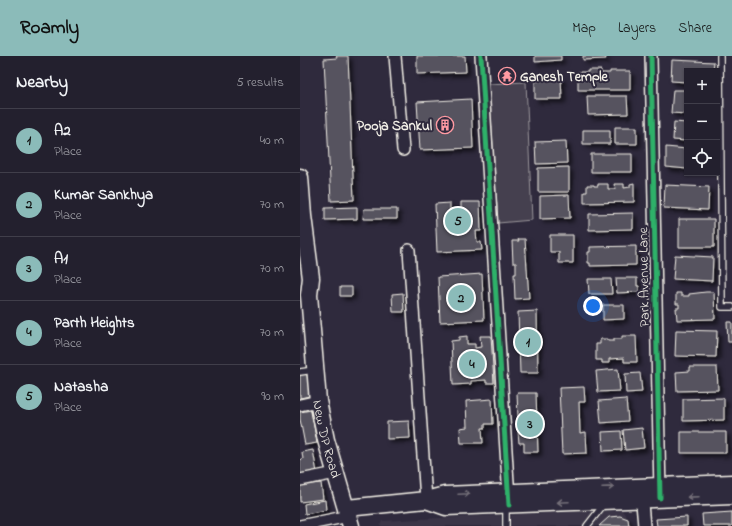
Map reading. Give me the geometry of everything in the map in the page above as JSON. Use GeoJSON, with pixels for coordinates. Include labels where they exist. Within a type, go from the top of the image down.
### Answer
{"type":"FeatureCollection","features":[{"type":"Feature","properties":{"kind":"main road","name":"New DP Road"},"geometry":{"type":"LineString","coordinates":[[300,177],[304,252],[311,278],[305,296],[308,371],[318,401],[326,440],[349,517]]}},
{"type":"Feature","properties":{"kind":"main road"},"geometry":{"type":"LineString","coordinates":[[508,500],[660,492],[732,483]]}},
{"type":"Feature","properties":{"kind":"main road"},"geometry":{"type":"LineString","coordinates":[[660,492],[732,496]]}},
{"type":"Feature","properties":{"kind":"main road"},"geometry":{"type":"LineString","coordinates":[[349,517],[445,495],[508,500],[606,500],[641,493]]}},
{"type":"Feature","properties":{"kind":"street"},"geometry":{"type":"LineString","coordinates":[[395,56],[403,150]]}},
{"type":"Feature","properties":{"kind":"street"},"geometry":{"type":"LineString","coordinates":[[481,56],[508,500]]}},
{"type":"Feature","properties":{"kind":"street","name":"Park Avenue Lane"},"geometry":{"type":"LineString","coordinates":[[651,56],[660,492]]}},
{"type":"Feature","properties":{"kind":"street"},"geometry":{"type":"LineString","coordinates":[[409,250],[426,500]]}},
{"type":"Feature","properties":{"kind":"street"},"geometry":{"type":"LineString","coordinates":[[300,405],[318,401]]}},
{"type":"Feature","properties":{"kind":"street"},"geometry":{"type":"LineString","coordinates":[[300,480],[336,473]]}},
{"type":"Feature","properties":{"kind":"street"},"geometry":{"type":"LineString","coordinates":[[641,493],[644,526]]}},
{"type":"Feature","properties":{"kind":"street"},"geometry":{"type":"LineString","coordinates":[[300,526],[349,517]]}},
{"type":"Feature","properties":{"kind":"lane"},"geometry":{"type":"LineString","coordinates":[[720,56],[722,308],[732,307]]}},
{"type":"Feature","properties":{"kind":"lane"},"geometry":{"type":"LineString","coordinates":[[506,526],[508,500]]}},
{"type":"Feature","properties":{"kind":"lane"},"geometry":{"type":"LineString","coordinates":[[588,526],[606,500]]}},
{"type":"Feature","properties":{"kind":"shaded area"},"geometry":{"type":"Polygon","coordinates":[[[526,82],[532,220],[498,223],[489,84],[526,82]]]}},
{"type":"Feature","properties":{"kind":"shaded area"},"geometry":{"type":"Polygon","coordinates":[[[621,509],[633,526],[380,526],[382,521],[621,509]]]}},
{"type":"Feature","properties":{"kind":"building"},"geometry":{"type":"Polygon","coordinates":[[[336,56],[348,56],[354,200],[331,201],[324,59],[337,58],[336,56]]]}},
{"type":"Feature","properties":{"kind":"building"},"geometry":{"type":"Polygon","coordinates":[[[417,56],[465,56],[466,72],[417,74],[417,56]]]}},
{"type":"Feature","properties":{"kind":"building"},"geometry":{"type":"Polygon","coordinates":[[[535,56],[561,56],[561,60],[535,62],[535,56]]]}},
{"type":"Feature","properties":{"kind":"building"},"geometry":{"type":"Polygon","coordinates":[[[583,56],[605,56],[606,59],[583,60],[583,56]]]}},
{"type":"Feature","properties":{"kind":"building"},"geometry":{"type":"Polygon","coordinates":[[[672,60],[714,62],[713,68],[684,68],[684,82],[671,81],[672,60]]]}},
{"type":"Feature","properties":{"kind":"building"},"geometry":{"type":"Polygon","coordinates":[[[588,70],[601,70],[601,73],[610,73],[610,71],[630,71],[630,90],[578,90],[578,72],[588,72],[588,70]]]}},
{"type":"Feature","properties":{"kind":"building"},"geometry":{"type":"Polygon","coordinates":[[[551,77],[561,77],[562,99],[535,99],[535,81],[551,80],[551,77]]]}},
{"type":"Feature","properties":{"kind":"building"},"geometry":{"type":"Polygon","coordinates":[[[673,90],[684,90],[684,114],[671,113],[673,90]]]}},
{"type":"Feature","properties":{"kind":"building"},"geometry":{"type":"Polygon","coordinates":[[[587,96],[627,96],[628,114],[588,115],[587,96]]]}},
{"type":"Feature","properties":{"kind":"building","name":"Pooja Sankul"},"geometry":{"type":"Polygon","coordinates":[[[471,99],[473,148],[420,150],[417,102],[471,99]]]}},
{"type":"Feature","properties":{"kind":"building"},"geometry":{"type":"Polygon","coordinates":[[[674,122],[684,123],[684,141],[673,140],[674,122]]]}},
{"type":"Feature","properties":{"kind":"building"},"geometry":{"type":"Polygon","coordinates":[[[615,127],[637,127],[637,144],[615,144],[615,127]]]}},
{"type":"Feature","properties":{"kind":"building"},"geometry":{"type":"Polygon","coordinates":[[[583,130],[610,130],[610,144],[583,144],[583,130]]]}},
{"type":"Feature","properties":{"kind":"building"},"geometry":{"type":"Polygon","coordinates":[[[566,141],[567,163],[536,164],[535,142],[566,141]]]}},
{"type":"Feature","properties":{"kind":"building"},"geometry":{"type":"Polygon","coordinates":[[[666,147],[684,149],[684,169],[666,167],[666,147]]]}},
{"type":"Feature","properties":{"kind":"building"},"geometry":{"type":"Polygon","coordinates":[[[591,154],[632,154],[632,172],[591,172],[591,154]]]}},
{"type":"Feature","properties":{"kind":"building"},"geometry":{"type":"Polygon","coordinates":[[[569,167],[569,192],[538,192],[538,168],[569,167]]]}},
{"type":"Feature","properties":{"kind":"building"},"geometry":{"type":"Polygon","coordinates":[[[634,183],[634,202],[584,203],[584,192],[587,192],[587,185],[598,186],[598,184],[608,184],[608,189],[615,189],[614,184],[624,184],[624,188],[630,187],[630,184],[634,183]]]}},
{"type":"Feature","properties":{"kind":"building"},"geometry":{"type":"Polygon","coordinates":[[[665,185],[709,187],[708,210],[664,208],[665,185]]]}},
{"type":"Feature","properties":{"kind":"building"},"geometry":{"type":"Polygon","coordinates":[[[569,195],[570,218],[540,219],[540,196],[569,195]]]}},
{"type":"Feature","properties":{"kind":"building"},"geometry":{"type":"Polygon","coordinates":[[[461,202],[480,202],[481,231],[476,231],[477,242],[481,242],[482,250],[437,252],[435,204],[450,203],[450,210],[461,210],[461,202]]]}},
{"type":"Feature","properties":{"kind":"building"},"geometry":{"type":"Polygon","coordinates":[[[357,207],[357,219],[325,220],[325,208],[357,207]]]}},
{"type":"Feature","properties":{"kind":"building"},"geometry":{"type":"Polygon","coordinates":[[[364,209],[397,209],[397,219],[363,219],[364,209]]]}},
{"type":"Feature","properties":{"kind":"building"},"geometry":{"type":"Polygon","coordinates":[[[633,213],[633,229],[589,230],[589,214],[633,213]]]}},
{"type":"Feature","properties":{"kind":"building"},"geometry":{"type":"Polygon","coordinates":[[[679,219],[714,219],[714,247],[679,247],[679,219]]]}},
{"type":"Feature","properties":{"kind":"building"},"geometry":{"type":"Polygon","coordinates":[[[550,235],[573,235],[573,263],[559,263],[559,252],[550,252],[550,235]]]}},
{"type":"Feature","properties":{"kind":"building"},"geometry":{"type":"Polygon","coordinates":[[[518,239],[525,239],[529,298],[515,299],[514,274],[516,274],[516,263],[513,263],[512,241],[519,241],[518,239]]]}},
{"type":"Feature","properties":{"kind":"building"},"geometry":{"type":"Polygon","coordinates":[[[636,246],[636,265],[590,266],[590,263],[588,263],[588,252],[590,252],[590,247],[636,246]]]}},
{"type":"Feature","properties":{"kind":"building"},"geometry":{"type":"Polygon","coordinates":[[[675,255],[713,257],[712,281],[673,279],[675,255]]]}},
{"type":"Feature","properties":{"kind":"building"},"geometry":{"type":"Polygon","coordinates":[[[482,274],[484,320],[440,322],[438,277],[482,274]]]}},
{"type":"Feature","properties":{"kind":"building"},"geometry":{"type":"Polygon","coordinates":[[[616,278],[637,278],[639,292],[617,293],[616,278]]]}},
{"type":"Feature","properties":{"kind":"building"},"geometry":{"type":"Polygon","coordinates":[[[588,279],[611,279],[612,294],[589,294],[588,279]]]}},
{"type":"Feature","properties":{"kind":"building"},"geometry":{"type":"Polygon","coordinates":[[[340,287],[352,287],[352,296],[340,296],[340,287]]]}},
{"type":"Feature","properties":{"kind":"building"},"geometry":{"type":"Polygon","coordinates":[[[714,292],[715,319],[677,320],[676,308],[679,308],[679,304],[676,304],[676,293],[681,293],[681,296],[689,296],[689,294],[714,292]]]}},
{"type":"Feature","properties":{"kind":"building"},"geometry":{"type":"Polygon","coordinates":[[[403,293],[404,312],[393,312],[392,294],[403,293]]]}},
{"type":"Feature","properties":{"kind":"building"},"geometry":{"type":"Polygon","coordinates":[[[603,305],[624,305],[624,319],[603,320],[603,305]]]}},
{"type":"Feature","properties":{"kind":"building"},"geometry":{"type":"Polygon","coordinates":[[[537,311],[538,373],[520,373],[518,312],[537,311]]]}},
{"type":"Feature","properties":{"kind":"building"},"geometry":{"type":"Polygon","coordinates":[[[727,322],[732,322],[732,342],[728,342],[727,322]]]}},
{"type":"Feature","properties":{"kind":"building"},"geometry":{"type":"Polygon","coordinates":[[[676,330],[717,331],[716,357],[675,356],[676,330]]]}},
{"type":"Feature","properties":{"kind":"building"},"geometry":{"type":"Polygon","coordinates":[[[467,336],[467,344],[475,344],[475,348],[481,347],[480,336],[491,336],[494,383],[486,383],[486,380],[471,381],[471,384],[453,385],[451,341],[459,340],[459,337],[467,336]]]}},
{"type":"Feature","properties":{"kind":"building"},"geometry":{"type":"Polygon","coordinates":[[[622,336],[636,336],[637,362],[624,362],[624,358],[609,359],[609,363],[602,363],[602,360],[596,360],[596,344],[600,344],[600,339],[614,341],[614,339],[622,339],[622,336]]]}},
{"type":"Feature","properties":{"kind":"building"},"geometry":{"type":"Polygon","coordinates":[[[690,367],[717,367],[718,390],[677,391],[676,372],[690,371],[690,367]]]}},
{"type":"Feature","properties":{"kind":"building"},"geometry":{"type":"Polygon","coordinates":[[[618,369],[620,391],[598,392],[596,371],[618,369]]]}},
{"type":"Feature","properties":{"kind":"building"},"geometry":{"type":"Polygon","coordinates":[[[640,373],[642,392],[626,393],[625,374],[640,373]]]}},
{"type":"Feature","properties":{"kind":"building"},"geometry":{"type":"Polygon","coordinates":[[[307,374],[310,396],[300,398],[300,375],[307,374]]]}},
{"type":"Feature","properties":{"kind":"building"},"geometry":{"type":"Polygon","coordinates":[[[584,387],[585,402],[579,402],[580,433],[586,432],[587,453],[562,454],[559,388],[584,387]]]}},
{"type":"Feature","properties":{"kind":"building"},"geometry":{"type":"Polygon","coordinates":[[[517,393],[536,393],[538,452],[524,452],[524,443],[519,443],[518,431],[523,431],[523,417],[518,417],[517,393]]]}},
{"type":"Feature","properties":{"kind":"building"},"geometry":{"type":"Polygon","coordinates":[[[724,398],[724,420],[683,421],[683,399],[724,398]]]}},
{"type":"Feature","properties":{"kind":"building"},"geometry":{"type":"Polygon","coordinates":[[[492,399],[493,424],[485,424],[485,428],[482,428],[483,443],[461,443],[460,428],[467,427],[466,401],[492,399]]]}},
{"type":"Feature","properties":{"kind":"building"},"geometry":{"type":"Polygon","coordinates":[[[626,399],[628,421],[601,423],[599,401],[626,399]]]}},
{"type":"Feature","properties":{"kind":"building"},"geometry":{"type":"Polygon","coordinates":[[[311,410],[317,443],[305,445],[300,412],[311,410]]]}},
{"type":"Feature","properties":{"kind":"building"},"geometry":{"type":"Polygon","coordinates":[[[409,421],[410,438],[387,439],[387,422],[409,421]]]}},
{"type":"Feature","properties":{"kind":"building"},"geometry":{"type":"Polygon","coordinates":[[[642,428],[644,448],[625,450],[623,430],[642,428]]]}},
{"type":"Feature","properties":{"kind":"building"},"geometry":{"type":"Polygon","coordinates":[[[621,431],[622,450],[603,451],[602,432],[621,431]]]}},
{"type":"Feature","properties":{"kind":"building"},"geometry":{"type":"Polygon","coordinates":[[[681,432],[726,432],[726,453],[681,453],[681,432]]]}},
{"type":"Feature","properties":{"kind":"building"},"geometry":{"type":"Polygon","coordinates":[[[313,450],[317,473],[300,476],[300,460],[303,459],[302,452],[313,450]]]}},
{"type":"Feature","properties":{"kind":"building"},"geometry":{"type":"Polygon","coordinates":[[[321,483],[323,499],[300,502],[300,485],[321,483]]]}},
{"type":"Feature","properties":{"kind":"building"},"geometry":{"type":"Polygon","coordinates":[[[325,500],[326,510],[305,514],[304,504],[325,500]]]}},
{"type":"Feature","properties":{"kind":"building"},"geometry":{"type":"Polygon","coordinates":[[[732,512],[732,526],[703,526],[702,514],[732,512]]]}},
{"type":"Feature","properties":{"kind":"building"},"geometry":{"type":"Polygon","coordinates":[[[620,516],[628,519],[629,526],[599,526],[609,517],[620,516]]]}},
{"type":"Feature","properties":{"kind":"building"},"geometry":{"type":"Polygon","coordinates":[[[687,517],[687,526],[657,526],[656,519],[687,517]]]}},
{"type":"Feature","properties":{"kind":"cycle path"},"geometry":{"type":"LineString","coordinates":[[481,56],[509,505]]}},
{"type":"Feature","properties":{"kind":"cycle path"},"geometry":{"type":"LineString","coordinates":[[651,56],[660,498]]}},
{"type":"Feature","properties":{"kind":"place","name":"Ganesh Temple"},"geometry":{"type":"Point","coordinates":[507,76]}},
{"type":"Feature","properties":{"kind":"place","name":"Pooja Sankul"},"geometry":{"type":"Point","coordinates":[445,125]}},
{"type":"Feature","properties":{"kind":"place","name":"Natasha"},"geometry":{"type":"Point","coordinates":[458,221]}},
{"type":"Feature","properties":{"kind":"place","name":"Kumar Sankhya"},"geometry":{"type":"Point","coordinates":[461,298]}},
{"type":"Feature","properties":{"kind":"place","name":"A2"},"geometry":{"type":"Point","coordinates":[528,342]}},
{"type":"Feature","properties":{"kind":"place","name":"Parth Heights"},"geometry":{"type":"Point","coordinates":[472,364]}},
{"type":"Feature","properties":{"kind":"place","name":"A1"},"geometry":{"type":"Point","coordinates":[530,424]}}]}
